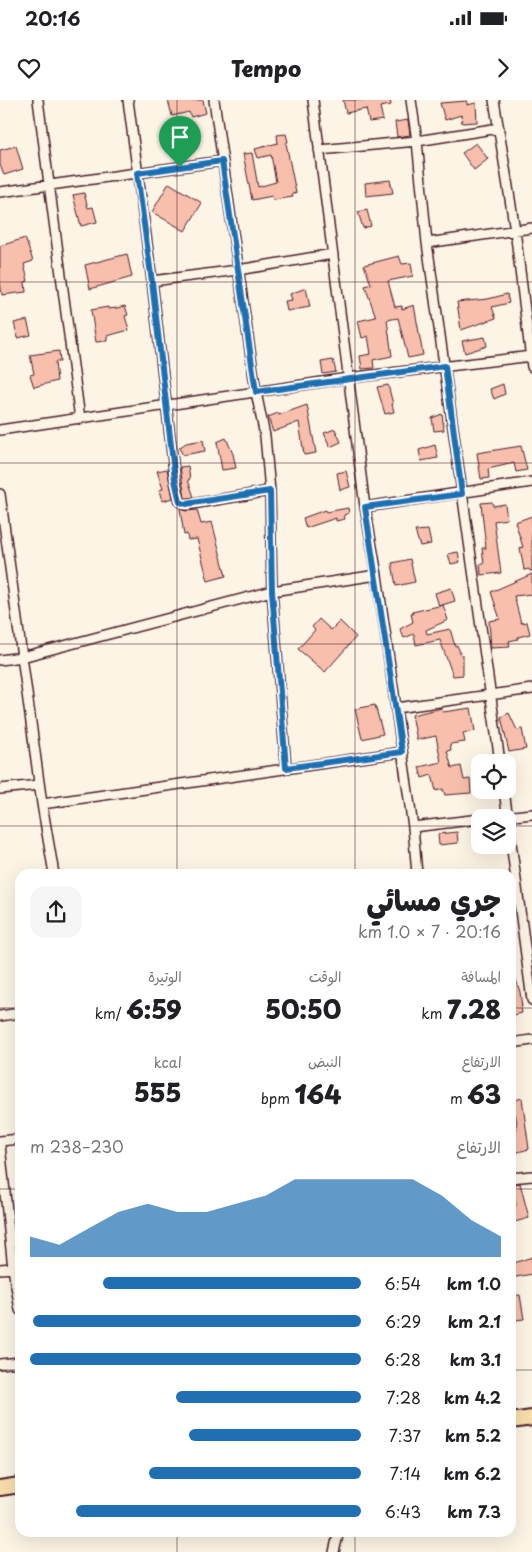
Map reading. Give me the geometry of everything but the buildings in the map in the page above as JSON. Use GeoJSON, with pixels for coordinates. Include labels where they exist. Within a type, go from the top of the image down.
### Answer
{"type":"FeatureCollection","features":[{"type":"Feature","properties":{"kind":"main road"},"geometry":{"type":"LineString","coordinates":[[516,1420],[532,1418]]}},
{"type":"Feature","properties":{"kind":"main road"},"geometry":{"type":"LineString","coordinates":[[0,1488],[15,1486]]}},
{"type":"Feature","properties":{"kind":"street"},"geometry":{"type":"LineString","coordinates":[[38,100],[80,419]]}},
{"type":"Feature","properties":{"kind":"street"},"geometry":{"type":"LineString","coordinates":[[128,100],[175,480],[180,502],[186,504],[270,491]]}},
{"type":"Feature","properties":{"kind":"street"},"geometry":{"type":"LineString","coordinates":[[214,100],[256,392],[265,436],[270,491],[272,591],[286,768]]}},
{"type":"Feature","properties":{"kind":"street"},"geometry":{"type":"LineString","coordinates":[[313,100],[365,507],[396,708],[413,828],[417,869]]}},
{"type":"Feature","properties":{"kind":"street"},"geometry":{"type":"LineString","coordinates":[[411,100],[427,243],[499,754]]}},
{"type":"Feature","properties":{"kind":"street"},"geometry":{"type":"LineString","coordinates":[[494,100],[515,230],[532,367]]}},
{"type":"Feature","properties":{"kind":"street"},"geometry":{"type":"LineString","coordinates":[[319,150],[417,142],[499,128]]}},
{"type":"Feature","properties":{"kind":"street"},"geometry":{"type":"LineString","coordinates":[[0,192],[222,161]]}},
{"type":"Feature","properties":{"kind":"street"},"geometry":{"type":"LineString","coordinates":[[427,243],[532,228]]}},
{"type":"Feature","properties":{"kind":"street"},"geometry":{"type":"LineString","coordinates":[[152,282],[333,254]]}},
{"type":"Feature","properties":{"kind":"street"},"geometry":{"type":"LineString","coordinates":[[0,430],[349,378],[531,356]]}},
{"type":"Feature","properties":{"kind":"street"},"geometry":{"type":"LineString","coordinates":[[365,507],[462,494],[532,482]]}},
{"type":"Feature","properties":{"kind":"street"},"geometry":{"type":"LineString","coordinates":[[0,494],[39,785],[53,869]]}},
{"type":"Feature","properties":{"kind":"street"},"geometry":{"type":"LineString","coordinates":[[0,660],[22,657],[272,591],[376,575]]}},
{"type":"Feature","properties":{"kind":"street"},"geometry":{"type":"LineString","coordinates":[[396,708],[532,689]]}},
{"type":"Feature","properties":{"kind":"street"},"geometry":{"type":"LineString","coordinates":[[42,804],[402,752]]}},
{"type":"Feature","properties":{"kind":"street"},"geometry":{"type":"LineString","coordinates":[[0,789],[39,785]]}},
{"type":"Feature","properties":{"kind":"street"},"geometry":{"type":"LineString","coordinates":[[516,815],[532,814]]}},
{"type":"Feature","properties":{"kind":"street"},"geometry":{"type":"LineString","coordinates":[[413,828],[471,820]]}},
{"type":"Feature","properties":{"kind":"street"},"geometry":{"type":"LineString","coordinates":[[513,854],[515,869]]}},
{"type":"Feature","properties":{"kind":"street"},"geometry":{"type":"LineString","coordinates":[[516,876],[532,1000]]}},
{"type":"Feature","properties":{"kind":"street"},"geometry":{"type":"LineString","coordinates":[[521,913],[532,911]]}},
{"type":"Feature","properties":{"kind":"street"},"geometry":{"type":"LineString","coordinates":[[0,1016],[15,1014]]}},
{"type":"Feature","properties":{"kind":"street"},"geometry":{"type":"LineString","coordinates":[[516,1042],[532,1040]]}},
{"type":"Feature","properties":{"kind":"street"},"geometry":{"type":"LineString","coordinates":[[0,1141],[15,1140]]}},
{"type":"Feature","properties":{"kind":"street"},"geometry":{"type":"LineString","coordinates":[[0,1145],[15,1280]]}},
{"type":"Feature","properties":{"kind":"street"},"geometry":{"type":"LineString","coordinates":[[516,1178],[532,1176]]}},
{"type":"Feature","properties":{"kind":"street"},"geometry":{"type":"LineString","coordinates":[[0,1269],[13,1268]]}},
{"type":"Feature","properties":{"kind":"street"},"geometry":{"type":"LineString","coordinates":[[0,1364],[15,1362]]}},
{"type":"Feature","properties":{"kind":"street"},"geometry":{"type":"LineString","coordinates":[[334,1552],[338,1537]]}},
{"type":"Feature","properties":{"kind":"route"},"geometry":{"type":"LineString","coordinates":[[222,161],[256,392],[445,366],[462,494],[365,507],[402,752],[286,768],[272,591],[270,491],[186,504],[182,504],[178,497],[137,173],[180,167],[222,161]]}}]}
